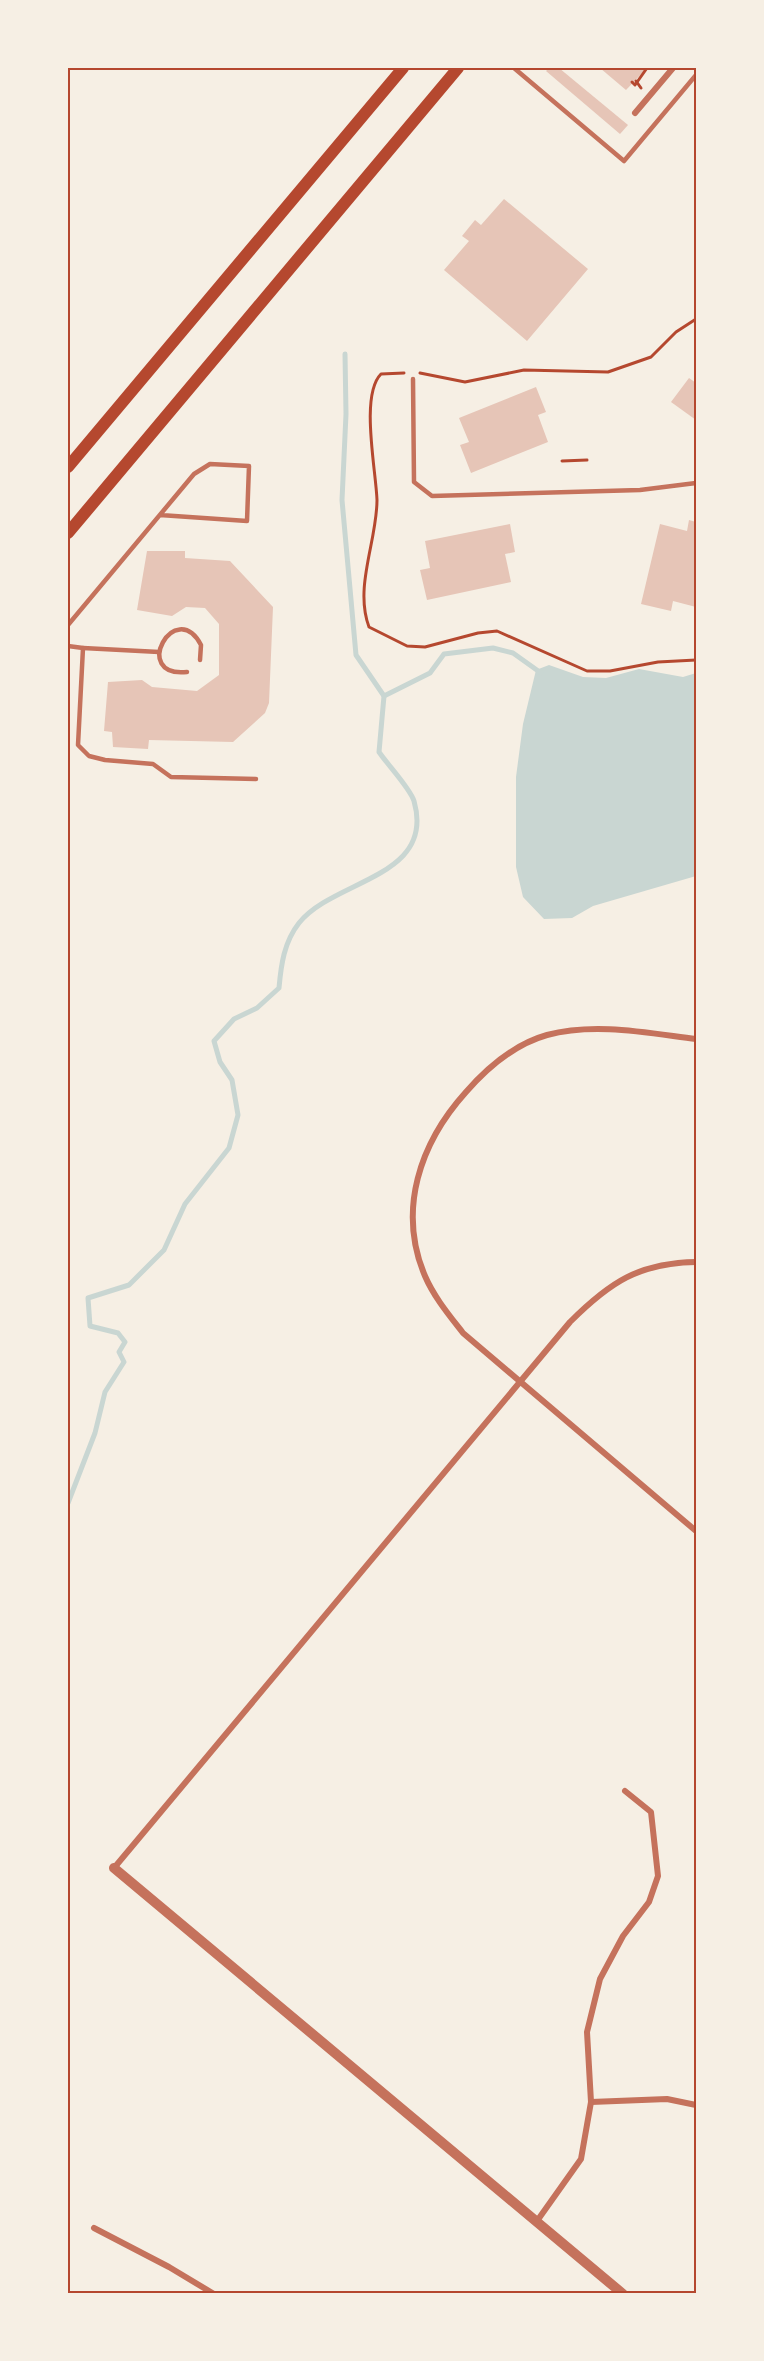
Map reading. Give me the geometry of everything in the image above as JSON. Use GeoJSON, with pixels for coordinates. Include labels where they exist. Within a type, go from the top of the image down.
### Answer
{"type":"FeatureCollection","features":[{"type":"Feature","properties":{"kind":"main road"},"geometry":{"type":"LineString","coordinates":[[68,467],[403,68]]}},
{"type":"Feature","properties":{"kind":"main road"},"geometry":{"type":"LineString","coordinates":[[68,533],[458,68]]}},
{"type":"Feature","properties":{"kind":"street"},"geometry":{"type":"LineString","coordinates":[[634,113],[673,68]]}},
{"type":"Feature","properties":{"kind":"street"},"geometry":{"type":"LineString","coordinates":[[696,1039],[620,1030],[587,1029],[537,1039],[520,1046],[482,1073],[449,1110],[423,1154],[412,1211],[417,1251],[425,1277],[442,1306],[463,1333],[696,1531]]}},
{"type":"Feature","properties":{"kind":"street"},"geometry":{"type":"LineString","coordinates":[[623,2294],[114,1868],[570,1322],[592,1300],[621,1279],[643,1268],[671,1263],[696,1262]]}},
{"type":"Feature","properties":{"kind":"street"},"geometry":{"type":"LineString","coordinates":[[537,2221],[581,2159],[591,2102],[587,2032],[600,1979],[623,1936],[649,1902],[658,1875],[651,1812],[625,1791]]}},
{"type":"Feature","properties":{"kind":"street"},"geometry":{"type":"LineString","coordinates":[[591,2102],[667,2099],[696,2105]]}},
{"type":"Feature","properties":{"kind":"street"},"geometry":{"type":"LineString","coordinates":[[94,2228],[169,2267],[214,2294]]}},
{"type":"Feature","properties":{"kind":"lane"},"geometry":{"type":"LineString","coordinates":[[514,68],[624,161],[696,77]]}},
{"type":"Feature","properties":{"kind":"lane"},"geometry":{"type":"LineString","coordinates":[[413,379],[414,482],[432,495],[640,490],[696,483]]}},
{"type":"Feature","properties":{"kind":"lane"},"geometry":{"type":"LineString","coordinates":[[68,625],[160,514],[194,474],[210,464],[249,466],[246,520],[160,514]]}},
{"type":"Feature","properties":{"kind":"lane"},"geometry":{"type":"LineString","coordinates":[[187,672],[179,673],[166,668],[159,652],[166,636],[179,630],[192,634],[201,645],[200,660]]}},
{"type":"Feature","properties":{"kind":"lane"},"geometry":{"type":"LineString","coordinates":[[68,646],[159,652]]}},
{"type":"Feature","properties":{"kind":"lane"},"geometry":{"type":"LineString","coordinates":[[83,648],[78,745],[89,756],[105,760],[153,764],[171,777],[256,779]]}},
{"type":"Feature","properties":{"kind":"path"},"geometry":{"type":"LineString","coordinates":[[632,82],[635,85],[648,69],[646,68]]}},
{"type":"Feature","properties":{"kind":"path"},"geometry":{"type":"LineString","coordinates":[[418,372],[465,382],[524,370],[608,372],[651,357],[676,332],[696,319]]}},
{"type":"Feature","properties":{"kind":"path"},"geometry":{"type":"LineString","coordinates":[[409,373],[381,374],[375,380],[373,388],[371,428],[377,502],[366,580],[364,616],[369,627],[406,646],[425,648],[478,633],[497,631],[586,671],[610,671],[658,662],[696,660]]}},
{"type":"Feature","properties":{"kind":"path"},"geometry":{"type":"LineString","coordinates":[[562,461],[587,460]]}},
{"type":"Feature","properties":{"kind":"shaded area"},"geometry":{"type":"Polygon","coordinates":[[[549,665],[583,677],[606,678],[639,669],[683,677],[696,673],[696,876],[593,906],[572,918],[544,919],[523,897],[516,867],[516,777],[523,724],[536,670],[549,665]]]}},
{"type":"Feature","properties":{"kind":"building"},"geometry":{"type":"Polygon","coordinates":[[[549,68],[559,68],[628,125],[620,134],[546,71],[549,68]]]}},
{"type":"Feature","properties":{"kind":"building"},"geometry":{"type":"Polygon","coordinates":[[[600,68],[644,68],[646,69],[626,90],[600,68]]]}},
{"type":"Feature","properties":{"kind":"building"},"geometry":{"type":"Polygon","coordinates":[[[504,199],[588,269],[527,341],[444,270],[469,241],[462,236],[475,220],[481,225],[504,199]]]}},
{"type":"Feature","properties":{"kind":"building"},"geometry":{"type":"Polygon","coordinates":[[[689,378],[696,383],[696,420],[671,402],[689,378]]]}},
{"type":"Feature","properties":{"kind":"building"},"geometry":{"type":"Polygon","coordinates":[[[536,387],[546,412],[538,415],[548,442],[471,473],[460,445],[469,442],[459,418],[536,387]]]}},
{"type":"Feature","properties":{"kind":"building"},"geometry":{"type":"Polygon","coordinates":[[[689,520],[696,522],[696,607],[673,601],[671,611],[641,604],[660,524],[687,531],[689,520]]]}},
{"type":"Feature","properties":{"kind":"building"},"geometry":{"type":"Polygon","coordinates":[[[510,524],[515,552],[505,554],[511,582],[427,600],[420,570],[430,568],[425,541],[510,524]]]}},
{"type":"Feature","properties":{"kind":"building"},"geometry":{"type":"Polygon","coordinates":[[[147,551],[185,551],[185,558],[230,561],[273,607],[269,703],[265,713],[233,742],[149,740],[148,749],[113,747],[112,732],[104,731],[108,682],[142,680],[152,687],[197,691],[219,675],[219,624],[205,608],[186,607],[172,616],[137,610],[147,551]]]}},
{"type":"Feature","properties":{"kind":"waterway"},"geometry":{"type":"LineString","coordinates":[[68,1503],[95,1433],[105,1392],[124,1362],[119,1352],[125,1342],[118,1333],[90,1326],[88,1298],[129,1285],[164,1250],[185,1204],[229,1148],[238,1115],[232,1080],[220,1062],[214,1041],[234,1019],[257,1008],[279,988],[282,962],[290,938],[299,923],[315,908],[397,862],[410,846],[417,827],[412,796],[379,752],[384,696],[356,655],[342,500],[346,414],[345,354]]}},
{"type":"Feature","properties":{"kind":"waterway"},"geometry":{"type":"LineString","coordinates":[[384,696],[430,673],[444,654],[493,648],[513,653],[541,673]]}}]}
